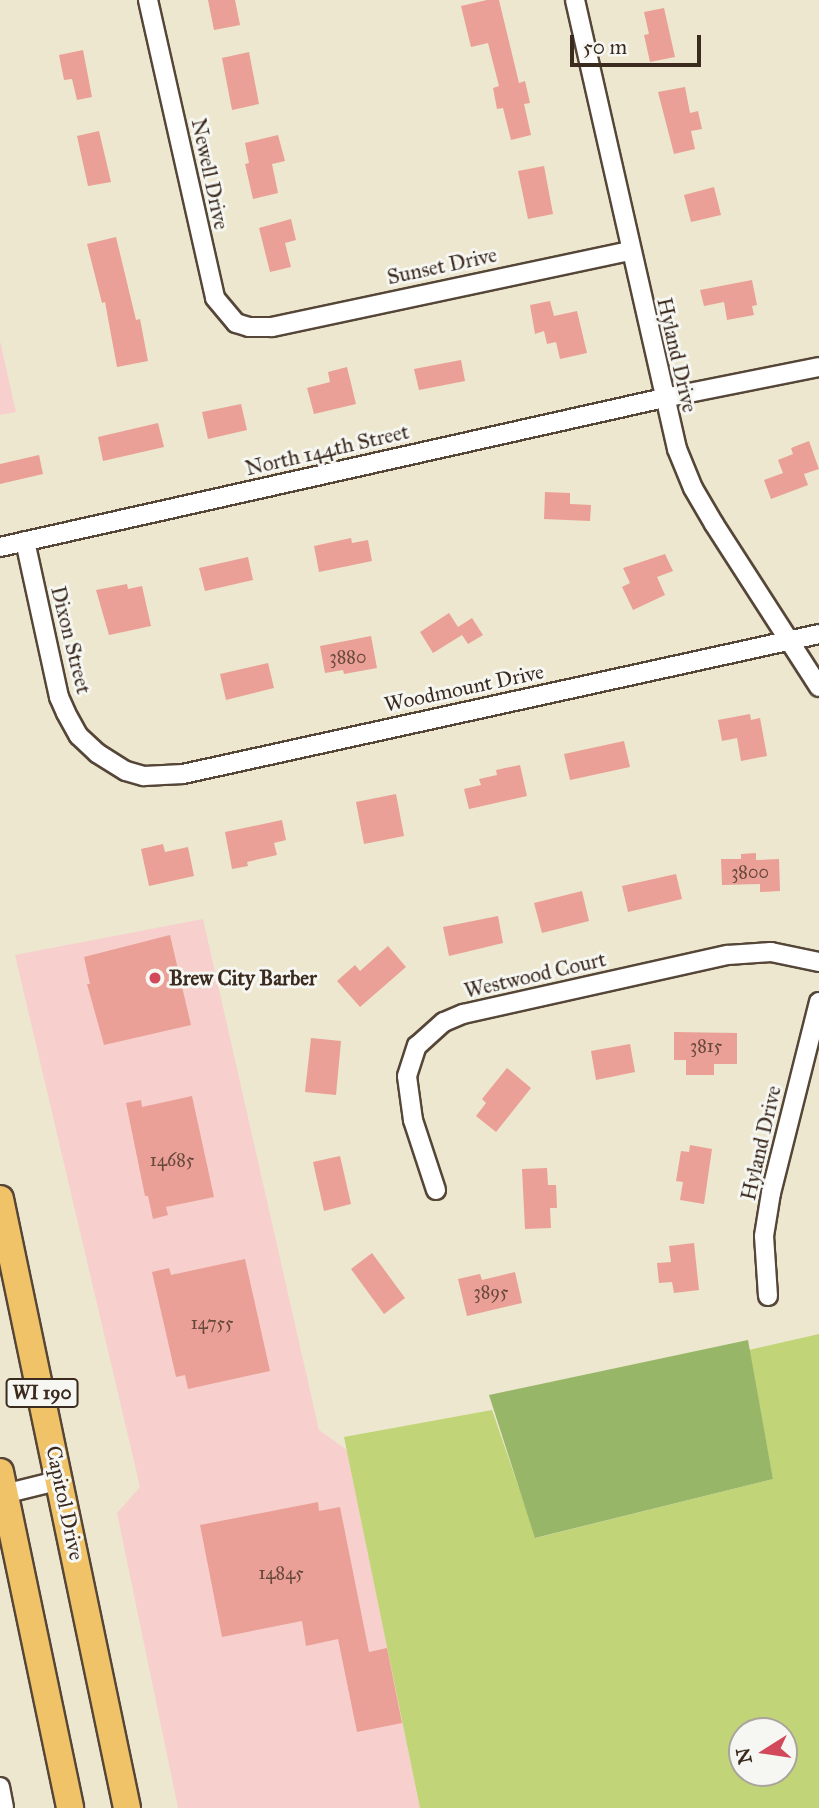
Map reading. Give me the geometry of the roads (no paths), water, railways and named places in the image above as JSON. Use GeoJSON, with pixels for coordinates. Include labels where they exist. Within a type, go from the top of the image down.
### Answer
{"type":"FeatureCollection","features":[{"type":"Feature","properties":{"kind":"main road","name":"Capitol Drive"},"geometry":{"type":"LineString","coordinates":[[0,1199],[61,1480],[127,1808]]}},
{"type":"Feature","properties":{"kind":"main road"},"geometry":{"type":"LineString","coordinates":[[2,1487],[70,1808]]}},
{"type":"Feature","properties":{"kind":"street","name":"Newell Drive"},"geometry":{"type":"LineString","coordinates":[[148,0],[215,298],[236,323],[264,327]]}},
{"type":"Feature","properties":{"kind":"street","name":"Hyland Drive"},"geometry":{"type":"LineString","coordinates":[[575,0],[677,449],[693,488],[819,687]]}},
{"type":"Feature","properties":{"kind":"street","name":"Sunset Drive"},"geometry":{"type":"LineString","coordinates":[[264,327],[630,251]]}},
{"type":"Feature","properties":{"kind":"street","name":"North 144th Street"},"geometry":{"type":"LineString","coordinates":[[0,547],[664,398],[819,367]]}},
{"type":"Feature","properties":{"kind":"street","name":"Dixon Street"},"geometry":{"type":"LineString","coordinates":[[25,541],[60,697],[66,713],[79,736],[119,768]]}},
{"type":"Feature","properties":{"kind":"street","name":"Woodmount Drive"},"geometry":{"type":"LineString","coordinates":[[119,768],[144,776],[183,774],[819,634]]}},
{"type":"Feature","properties":{"kind":"street","name":"Westwood Court"},"geometry":{"type":"LineString","coordinates":[[436,1190],[413,1120],[407,1076],[417,1046],[444,1022],[477,1011],[728,955],[771,953],[819,962]]}},
{"type":"Feature","properties":{"kind":"street","name":"Hyland Drive"},"geometry":{"type":"LineString","coordinates":[[768,1296],[764,1236],[771,1193],[819,1002]]}},
{"type":"Feature","properties":{"kind":"street"},"geometry":{"type":"LineString","coordinates":[[2,1487],[61,1480]]}},
{"type":"Feature","properties":{"kind":"street"},"geometry":{"type":"LineString","coordinates":[[0,1787],[4,1808]]}},
{"type":"Feature","properties":{"kind":"place","name":"Brew City Barber"},"geometry":{"type":"Point","coordinates":[155,978]}}]}
